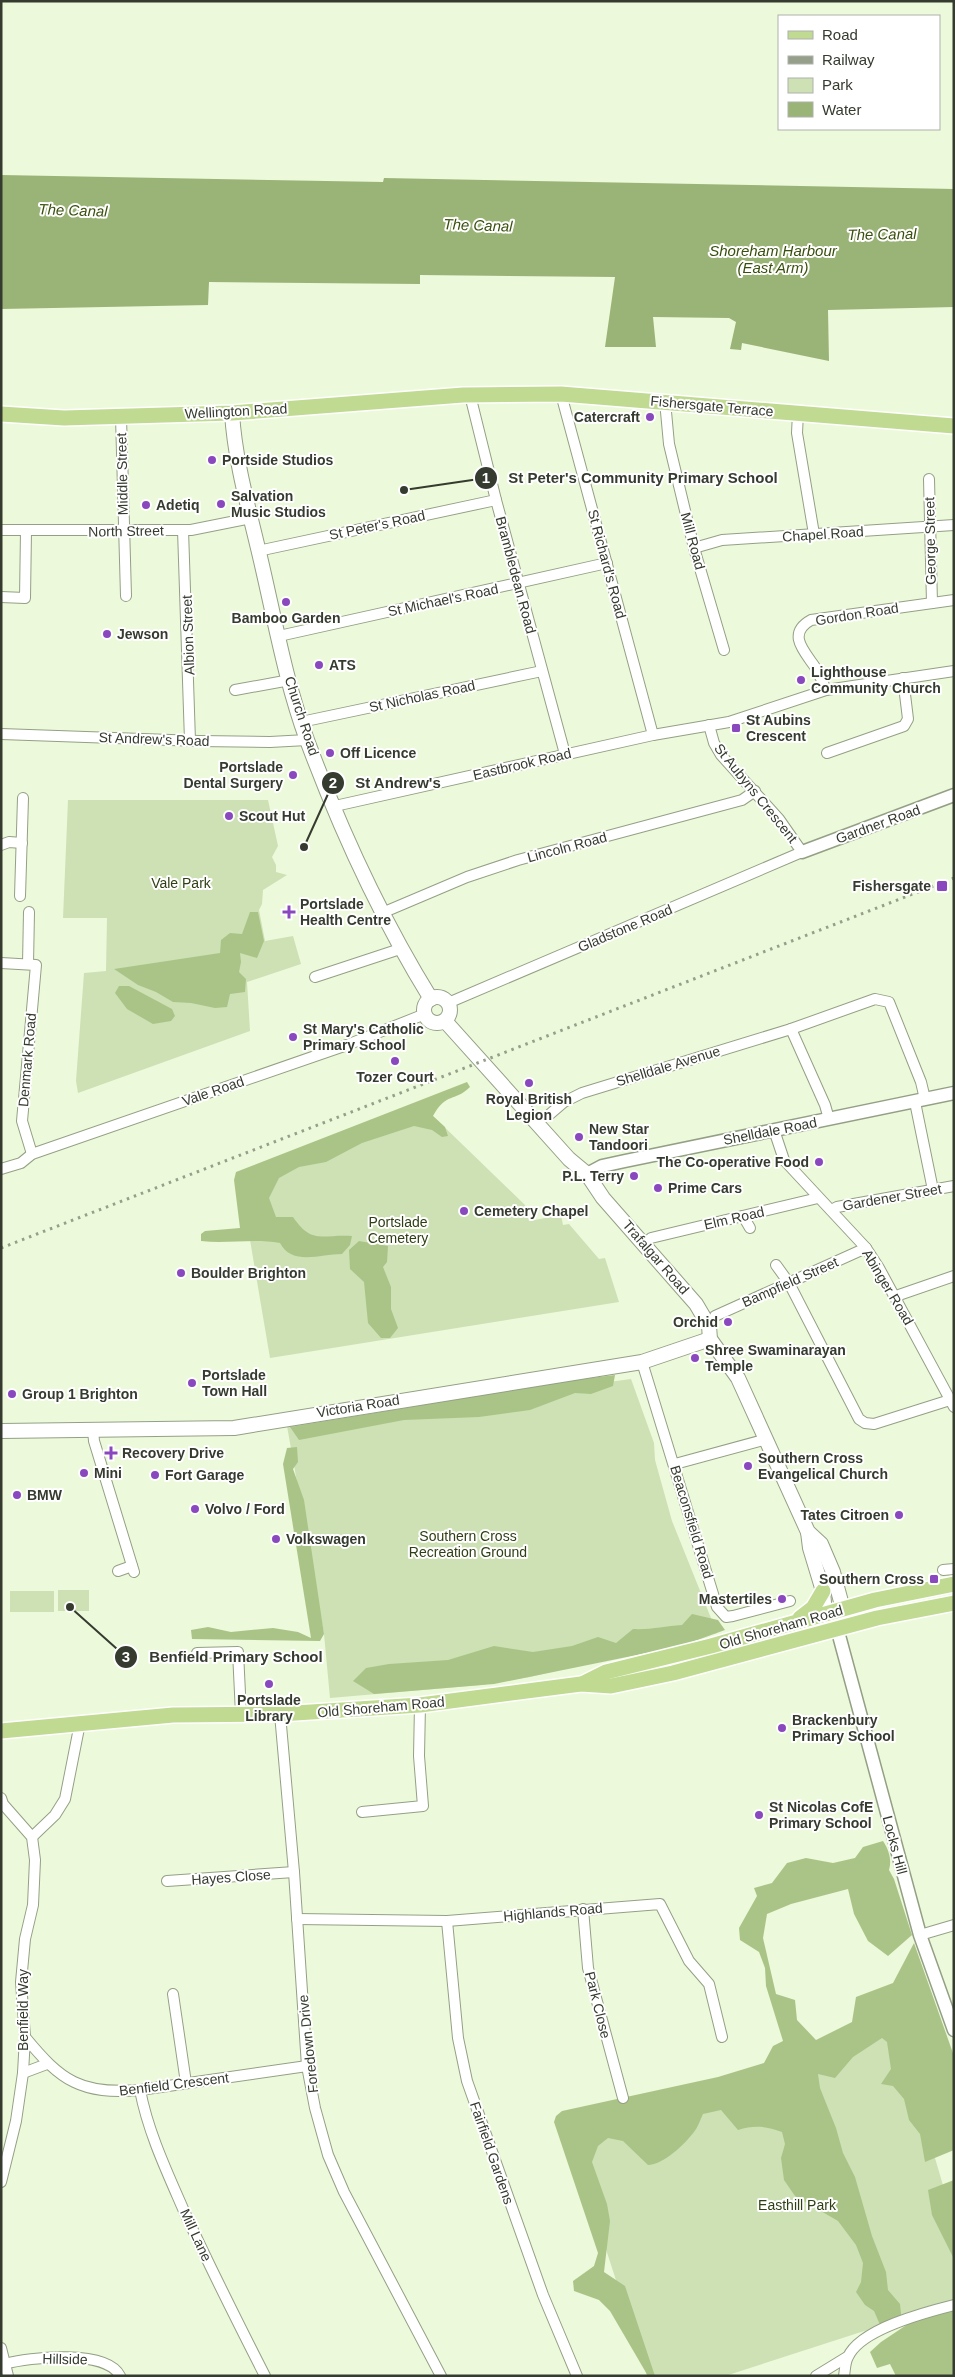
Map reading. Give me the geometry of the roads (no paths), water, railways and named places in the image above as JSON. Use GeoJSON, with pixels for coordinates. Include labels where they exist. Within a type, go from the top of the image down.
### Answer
{"type":"FeatureCollection","features":[{"type":"Feature","properties":{"kind":"main road","name":"Fishersgate Terrace"},"geometry":{"type":"LineString","coordinates":[[470,395],[561,394],[954,426]]}},
{"type":"Feature","properties":{"kind":"main road","name":"Wellington Road"},"geometry":{"type":"LineString","coordinates":[[1,414],[64,418],[232,413],[470,395]]}},
{"type":"Feature","properties":{"kind":"main road","name":"Church Road"},"geometry":{"type":"LineString","coordinates":[[232,413],[235,445],[250,518],[278,636],[307,740],[382,913],[400,949],[431,998]]}},
{"type":"Feature","properties":{"kind":"main road"},"geometry":{"type":"LineString","coordinates":[[439,997],[448,1003],[450,1013],[445,1021],[432,1022],[425,1014],[425,1005],[431,998],[439,997]]}},
{"type":"Feature","properties":{"kind":"main road","name":"Trafalgar Road"},"geometry":{"type":"LineString","coordinates":[[445,1021],[569,1159],[587,1174],[603,1198],[696,1304],[709,1326],[710,1339],[738,1378],[808,1532],[810,1548],[822,1591],[825,1614]]}},
{"type":"Feature","properties":{"kind":"main road","name":"Victoria Road"},"geometry":{"type":"LineString","coordinates":[[1,1431],[234,1428],[642,1362],[710,1339]]}},
{"type":"Feature","properties":{"kind":"main road","name":"Trafalgar Road"},"geometry":{"type":"LineString","coordinates":[[808,1532],[821,1544],[833,1572],[843,1609],[838,1628]]}},
{"type":"Feature","properties":{"kind":"main road","name":"Old Shoreham Road"},"geometry":{"type":"LineString","coordinates":[[580,1684],[606,1672],[895,1595],[954,1584]]}},
{"type":"Feature","properties":{"kind":"main road"},"geometry":{"type":"LineString","coordinates":[[792,1623],[813,1608],[822,1591]]}},
{"type":"Feature","properties":{"kind":"main road","name":"Old Shoreham Road"},"geometry":{"type":"LineString","coordinates":[[1,1731],[173,1715],[280,1714],[420,1705],[580,1684],[611,1686],[673,1673],[905,1611],[954,1603]]}},
{"type":"Feature","properties":{"kind":"main road"},"geometry":{"type":"LineString","coordinates":[[825,1614],[838,1628]]}},
{"type":"Feature","properties":{"kind":"street","name":"St Richard's Road"},"geometry":{"type":"LineString","coordinates":[[561,394],[653,735]]}},
{"type":"Feature","properties":{"kind":"street","name":"Brambledean Road"},"geometry":{"type":"LineString","coordinates":[[470,395],[496,500],[566,754]]}},
{"type":"Feature","properties":{"kind":"street","name":"Mill Road"},"geometry":{"type":"LineString","coordinates":[[665,401],[666,429],[694,548],[724,650]]}},
{"type":"Feature","properties":{"kind":"street"},"geometry":{"type":"LineString","coordinates":[[798,413],[797,433],[814,534]]}},
{"type":"Feature","properties":{"kind":"street","name":"Middle Street"},"geometry":{"type":"LineString","coordinates":[[121,417],[126,596]]}},
{"type":"Feature","properties":{"kind":"street","name":"George Street"},"geometry":{"type":"LineString","coordinates":[[929,479],[928,526],[932,603]]}},
{"type":"Feature","properties":{"kind":"street","name":"St Peter's Road"},"geometry":{"type":"LineString","coordinates":[[258,551],[496,500]]}},
{"type":"Feature","properties":{"kind":"street","name":"North Street"},"geometry":{"type":"LineString","coordinates":[[1,530],[26,532],[123,532],[183,530],[250,518]]}},
{"type":"Feature","properties":{"kind":"street","name":"Chapel Road"},"geometry":{"type":"LineString","coordinates":[[694,548],[722,540],[954,525]]}},
{"type":"Feature","properties":{"kind":"street","name":"Albion Street"},"geometry":{"type":"LineString","coordinates":[[183,530],[190,741]]}},
{"type":"Feature","properties":{"kind":"street"},"geometry":{"type":"LineString","coordinates":[[1,597],[25,598],[26,532]]}},
{"type":"Feature","properties":{"kind":"street","name":"St Michael's Road"},"geometry":{"type":"LineString","coordinates":[[278,636],[607,563]]}},
{"type":"Feature","properties":{"kind":"street","name":"Gordon Road"},"geometry":{"type":"LineString","coordinates":[[826,690],[799,642],[800,629],[806,622],[954,600]]}},
{"type":"Feature","properties":{"kind":"street","name":"St Nicholas Road"},"geometry":{"type":"LineString","coordinates":[[301,722],[542,671]]}},
{"type":"Feature","properties":{"kind":"street","name":"St Aubyns Crescent"},"geometry":{"type":"LineString","coordinates":[[802,852],[779,819],[721,755],[714,743],[709,725],[749,716],[826,690],[954,671]]}},
{"type":"Feature","properties":{"kind":"street"},"geometry":{"type":"LineString","coordinates":[[826,753],[904,726],[908,719],[903,678]]}},
{"type":"Feature","properties":{"kind":"street"},"geometry":{"type":"LineString","coordinates":[[235,690],[290,680]]}},
{"type":"Feature","properties":{"kind":"street","name":"Eastbrook Road"},"geometry":{"type":"LineString","coordinates":[[335,806],[653,735],[709,725]]}},
{"type":"Feature","properties":{"kind":"street","name":"St Andrew's Road"},"geometry":{"type":"LineString","coordinates":[[1,734],[190,741],[270,742],[307,740]]}},
{"type":"Feature","properties":{"kind":"street","name":"Lincoln Road"},"geometry":{"type":"LineString","coordinates":[[382,913],[475,874],[518,860],[742,800],[754,791]]}},
{"type":"Feature","properties":{"kind":"street","name":"Gardner Road"},"geometry":{"type":"LineString","coordinates":[[802,852],[954,796]]}},
{"type":"Feature","properties":{"kind":"street"},"geometry":{"type":"LineString","coordinates":[[20,896],[23,798]]}},
{"type":"Feature","properties":{"kind":"street"},"geometry":{"type":"LineString","coordinates":[[1,845],[9,842],[22,843]]}},
{"type":"Feature","properties":{"kind":"street","name":"Gladstone Road"},"geometry":{"type":"LineString","coordinates":[[448,1003],[802,852]]}},
{"type":"Feature","properties":{"kind":"street","name":"Denmark Road"},"geometry":{"type":"LineString","coordinates":[[29,912],[32,964],[22,1121],[32,1154]]}},
{"type":"Feature","properties":{"kind":"street"},"geometry":{"type":"LineString","coordinates":[[315,977],[400,949]]}},
{"type":"Feature","properties":{"kind":"street"},"geometry":{"type":"LineString","coordinates":[[1,963],[32,964]]}},
{"type":"Feature","properties":{"kind":"street","name":"Shelldale Avenue"},"geometry":{"type":"LineString","coordinates":[[550,1114],[564,1102],[582,1092],[791,1029],[875,999],[889,1002],[920,1082],[920,1101]]}},
{"type":"Feature","properties":{"kind":"street","name":"Vale Road"},"geometry":{"type":"LineString","coordinates":[[1,1169],[21,1163],[32,1154],[347,1045],[425,1014]]}},
{"type":"Feature","properties":{"kind":"street"},"geometry":{"type":"LineString","coordinates":[[791,1029],[825,1105],[828,1119]]}},
{"type":"Feature","properties":{"kind":"street","name":"Shelldale Road"},"geometry":{"type":"LineString","coordinates":[[587,1174],[602,1166],[625,1160],[954,1094]]}},
{"type":"Feature","properties":{"kind":"street"},"geometry":{"type":"LineString","coordinates":[[920,1101],[933,1190]]}},
{"type":"Feature","properties":{"kind":"street","name":"Abinger Road"},"geometry":{"type":"LineString","coordinates":[[774,1130],[784,1160],[866,1248],[896,1296],[952,1404]]}},
{"type":"Feature","properties":{"kind":"street","name":"Gardener Street"},"geometry":{"type":"LineString","coordinates":[[831,1210],[954,1186]]}},
{"type":"Feature","properties":{"kind":"street","name":"Elm Road"},"geometry":{"type":"LineString","coordinates":[[652,1238],[818,1198]]}},
{"type":"Feature","properties":{"kind":"street"},"geometry":{"type":"LineString","coordinates":[[743,1216],[750,1228]]}},
{"type":"Feature","properties":{"kind":"street","name":"Bampfield Street"},"geometry":{"type":"LineString","coordinates":[[715,1316],[866,1248]]}},
{"type":"Feature","properties":{"kind":"street"},"geometry":{"type":"LineString","coordinates":[[776,1265],[789,1283],[859,1418],[865,1423],[874,1424],[952,1404]]}},
{"type":"Feature","properties":{"kind":"street"},"geometry":{"type":"LineString","coordinates":[[896,1296],[954,1276]]}},
{"type":"Feature","properties":{"kind":"street","name":"Beaconsfield Road"},"geometry":{"type":"LineString","coordinates":[[642,1362],[675,1464],[717,1607],[726,1617],[790,1601]]}},
{"type":"Feature","properties":{"kind":"street"},"geometry":{"type":"LineString","coordinates":[[93,1430],[94,1441],[133,1569],[118,1570]]}},
{"type":"Feature","properties":{"kind":"street"},"geometry":{"type":"LineString","coordinates":[[675,1464],[766,1439]]}},
{"type":"Feature","properties":{"kind":"street"},"geometry":{"type":"LineString","coordinates":[[943,1570],[954,1569]]}},
{"type":"Feature","properties":{"kind":"street","name":"Locks Hill"},"geometry":{"type":"LineString","coordinates":[[838,1628],[920,1935],[954,2030]]}},
{"type":"Feature","properties":{"kind":"street"},"geometry":{"type":"LineString","coordinates":[[197,1653],[238,1652],[241,1714]]}},
{"type":"Feature","properties":{"kind":"street"},"geometry":{"type":"LineString","coordinates":[[362,1812],[423,1806],[419,1756],[420,1705]]}},
{"type":"Feature","properties":{"kind":"street","name":"Foredown Drive"},"geometry":{"type":"LineString","coordinates":[[280,1714],[294,1872],[307,2066],[315,2108],[328,2154],[344,2192],[441,2376]]}},
{"type":"Feature","properties":{"kind":"street"},"geometry":{"type":"LineString","coordinates":[[1,1798],[3,1804],[32,1837],[55,1815],[65,1799],[80,1723]]}},
{"type":"Feature","properties":{"kind":"street","name":"Benfield Way"},"geometry":{"type":"LineString","coordinates":[[1,2182],[16,2121],[23,2073],[25,2037],[21,1982],[25,1939],[33,1905],[35,1860],[32,1837]]}},
{"type":"Feature","properties":{"kind":"street","name":"Hayes Close"},"geometry":{"type":"LineString","coordinates":[[167,1881],[294,1872]]}},
{"type":"Feature","properties":{"kind":"street","name":"Highlands Road"},"geometry":{"type":"LineString","coordinates":[[297,1919],[447,1921],[660,1904],[689,1961],[710,1984],[722,2037]]}},
{"type":"Feature","properties":{"kind":"street","name":"Park Close"},"geometry":{"type":"LineString","coordinates":[[583,1909],[588,1968],[623,2098]]}},
{"type":"Feature","properties":{"kind":"street","name":"Fairfield Gardens"},"geometry":{"type":"LineString","coordinates":[[447,1921],[458,2038],[467,2081],[543,2295],[577,2376]]}},
{"type":"Feature","properties":{"kind":"street"},"geometry":{"type":"LineString","coordinates":[[920,1935],[954,1925]]}},
{"type":"Feature","properties":{"kind":"street"},"geometry":{"type":"LineString","coordinates":[[173,1994],[186,2084]]}},
{"type":"Feature","properties":{"kind":"street","name":"Benfield Crescent"},"geometry":{"type":"LineString","coordinates":[[25,2037],[47,2064],[75,2084],[120,2092],[307,2066]]}},
{"type":"Feature","properties":{"kind":"street"},"geometry":{"type":"LineString","coordinates":[[23,2073],[47,2064]]}},
{"type":"Feature","properties":{"kind":"street","name":"Mill Lane"},"geometry":{"type":"LineString","coordinates":[[140,2090],[150,2127],[166,2170],[202,2250],[264,2376]]}},
{"type":"Feature","properties":{"kind":"street"},"geometry":{"type":"LineString","coordinates":[[816,2376],[847,2357],[852,2350],[878,2330],[919,2314],[954,2305]]}},
{"type":"Feature","properties":{"kind":"street"},"geometry":{"type":"LineString","coordinates":[[1,2348],[8,2376]]}},
{"type":"Feature","properties":{"kind":"street"},"geometry":{"type":"LineString","coordinates":[[844,2376],[847,2357]]}},
{"type":"Feature","properties":{"kind":"street","name":"Hillside"},"geometry":{"type":"LineString","coordinates":[[5,2364],[22,2359],[91,2359],[107,2363],[120,2376]]}},
{"type":"Feature","properties":{"kind":"water","name":"Shoreham Harbour (East Arm)"},"geometry":{"type":"Polygon","coordinates":[[[1,175],[383,182],[384,178],[954,189],[954,307],[828,310],[829,361],[742,343],[741,350],[730,349],[736,322],[729,318],[653,317],[656,347],[605,347],[615,277],[420,275],[420,284],[209,282],[208,305],[1,309],[1,175]]]}},
{"type":"Feature","properties":{"kind":"railway"},"geometry":{"type":"LineString","coordinates":[[1,1248],[954,878]]}},
{"type":"Feature","properties":{"kind":"place","name":"Catercraft"},"geometry":{"type":"Point","coordinates":[650,417]}},
{"type":"Feature","properties":{"kind":"place","name":"Portside Studios"},"geometry":{"type":"Point","coordinates":[212,460]}},
{"type":"Feature","properties":{"kind":"place","name":"St Peter's Community Primary School"},"geometry":{"type":"Point","coordinates":[404,490]}},
{"type":"Feature","properties":{"kind":"place","name":"Salvation Music Studios"},"geometry":{"type":"Point","coordinates":[221,504]}},
{"type":"Feature","properties":{"kind":"place","name":"Adetiq"},"geometry":{"type":"Point","coordinates":[146,505]}},
{"type":"Feature","properties":{"kind":"place","name":"Bamboo Garden"},"geometry":{"type":"Point","coordinates":[286,602]}},
{"type":"Feature","properties":{"kind":"place","name":"Jewson"},"geometry":{"type":"Point","coordinates":[107,634]}},
{"type":"Feature","properties":{"kind":"place","name":"ATS"},"geometry":{"type":"Point","coordinates":[319,665]}},
{"type":"Feature","properties":{"kind":"place","name":"Lighthouse Community Church"},"geometry":{"type":"Point","coordinates":[801,680]}},
{"type":"Feature","properties":{"kind":"place","name":"St Aubins Crescent"},"geometry":{"type":"Point","coordinates":[736,728]}},
{"type":"Feature","properties":{"kind":"place","name":"Off Licence"},"geometry":{"type":"Point","coordinates":[330,753]}},
{"type":"Feature","properties":{"kind":"place","name":"Portslade Dental Surgery"},"geometry":{"type":"Point","coordinates":[293,775]}},
{"type":"Feature","properties":{"kind":"place","name":"Scout Hut"},"geometry":{"type":"Point","coordinates":[229,816]}},
{"type":"Feature","properties":{"kind":"place","name":"St Andrew's"},"geometry":{"type":"Point","coordinates":[304,847]}},
{"type":"Feature","properties":{"kind":"place","name":"Fishersgate"},"geometry":{"type":"Point","coordinates":[942,886]}},
{"type":"Feature","properties":{"kind":"place","name":"Portslade Health Centre"},"geometry":{"type":"Point","coordinates":[289,912]}},
{"type":"Feature","properties":{"kind":"place","name":"St Mary's Catholic Primary School"},"geometry":{"type":"Point","coordinates":[293,1037]}},
{"type":"Feature","properties":{"kind":"place","name":"Tozer Court"},"geometry":{"type":"Point","coordinates":[395,1061]}},
{"type":"Feature","properties":{"kind":"place","name":"Royal British Legion"},"geometry":{"type":"Point","coordinates":[529,1083]}},
{"type":"Feature","properties":{"kind":"place","name":"New Star Tandoori"},"geometry":{"type":"Point","coordinates":[579,1137]}},
{"type":"Feature","properties":{"kind":"place","name":"The Co-operative Food"},"geometry":{"type":"Point","coordinates":[819,1162]}},
{"type":"Feature","properties":{"kind":"place","name":"P.L. Terry"},"geometry":{"type":"Point","coordinates":[634,1176]}},
{"type":"Feature","properties":{"kind":"place","name":"Prime Cars"},"geometry":{"type":"Point","coordinates":[658,1188]}},
{"type":"Feature","properties":{"kind":"place","name":"Cemetery Chapel"},"geometry":{"type":"Point","coordinates":[464,1211]}},
{"type":"Feature","properties":{"kind":"place","name":"Boulder Brighton"},"geometry":{"type":"Point","coordinates":[181,1273]}},
{"type":"Feature","properties":{"kind":"place","name":"Orchid"},"geometry":{"type":"Point","coordinates":[728,1322]}},
{"type":"Feature","properties":{"kind":"place","name":"Shree Swaminarayan Temple"},"geometry":{"type":"Point","coordinates":[695,1358]}},
{"type":"Feature","properties":{"kind":"place","name":"Portslade Town Hall"},"geometry":{"type":"Point","coordinates":[192,1383]}},
{"type":"Feature","properties":{"kind":"place","name":"Group 1 Brighton"},"geometry":{"type":"Point","coordinates":[12,1394]}},
{"type":"Feature","properties":{"kind":"place","name":"Recovery Drive"},"geometry":{"type":"Point","coordinates":[111,1453]}},
{"type":"Feature","properties":{"kind":"place","name":"Southern Cross Evangelical Church"},"geometry":{"type":"Point","coordinates":[748,1466]}},
{"type":"Feature","properties":{"kind":"place","name":"Mini"},"geometry":{"type":"Point","coordinates":[84,1473]}},
{"type":"Feature","properties":{"kind":"place","name":"Fort Garage"},"geometry":{"type":"Point","coordinates":[155,1475]}},
{"type":"Feature","properties":{"kind":"place","name":"BMW"},"geometry":{"type":"Point","coordinates":[17,1495]}},
{"type":"Feature","properties":{"kind":"place","name":"Volvo / Ford"},"geometry":{"type":"Point","coordinates":[195,1509]}},
{"type":"Feature","properties":{"kind":"place","name":"Tates Citroen"},"geometry":{"type":"Point","coordinates":[899,1515]}},
{"type":"Feature","properties":{"kind":"place","name":"Volkswagen"},"geometry":{"type":"Point","coordinates":[276,1539]}},
{"type":"Feature","properties":{"kind":"place","name":"Southern Cross"},"geometry":{"type":"Point","coordinates":[934,1579]}},
{"type":"Feature","properties":{"kind":"place","name":"Mastertiles"},"geometry":{"type":"Point","coordinates":[782,1599]}},
{"type":"Feature","properties":{"kind":"place","name":"Benfield Primary School"},"geometry":{"type":"Point","coordinates":[70,1607]}},
{"type":"Feature","properties":{"kind":"place","name":"Portslade Library"},"geometry":{"type":"Point","coordinates":[269,1684]}},
{"type":"Feature","properties":{"kind":"place","name":"Brackenbury Primary School"},"geometry":{"type":"Point","coordinates":[782,1728]}},
{"type":"Feature","properties":{"kind":"place","name":"St Nicolas CofE Primary School"},"geometry":{"type":"Point","coordinates":[759,1815]}},
{"type":"Feature","properties":{"kind":"water label","name":"The Canal"},"geometry":{"type":"Point","coordinates":[73,210]}},
{"type":"Feature","properties":{"kind":"water label","name":"The Canal"},"geometry":{"type":"Point","coordinates":[478,225]}},
{"type":"Feature","properties":{"kind":"water label","name":"The Canal"},"geometry":{"type":"Point","coordinates":[882,234]}},
{"type":"Feature","properties":{"kind":"park label","name":"Vale Park"},"geometry":{"type":"Point","coordinates":[181,883]}},
{"type":"Feature","properties":{"kind":"park label","name":"Portslade Cemetery"},"geometry":{"type":"Point","coordinates":[398,1230]}},
{"type":"Feature","properties":{"kind":"park label","name":"Southern Cross Recreation Ground"},"geometry":{"type":"Point","coordinates":[468,1544]}},
{"type":"Feature","properties":{"kind":"park label","name":"Easthill Park"},"geometry":{"type":"Point","coordinates":[797,2205]}}]}
